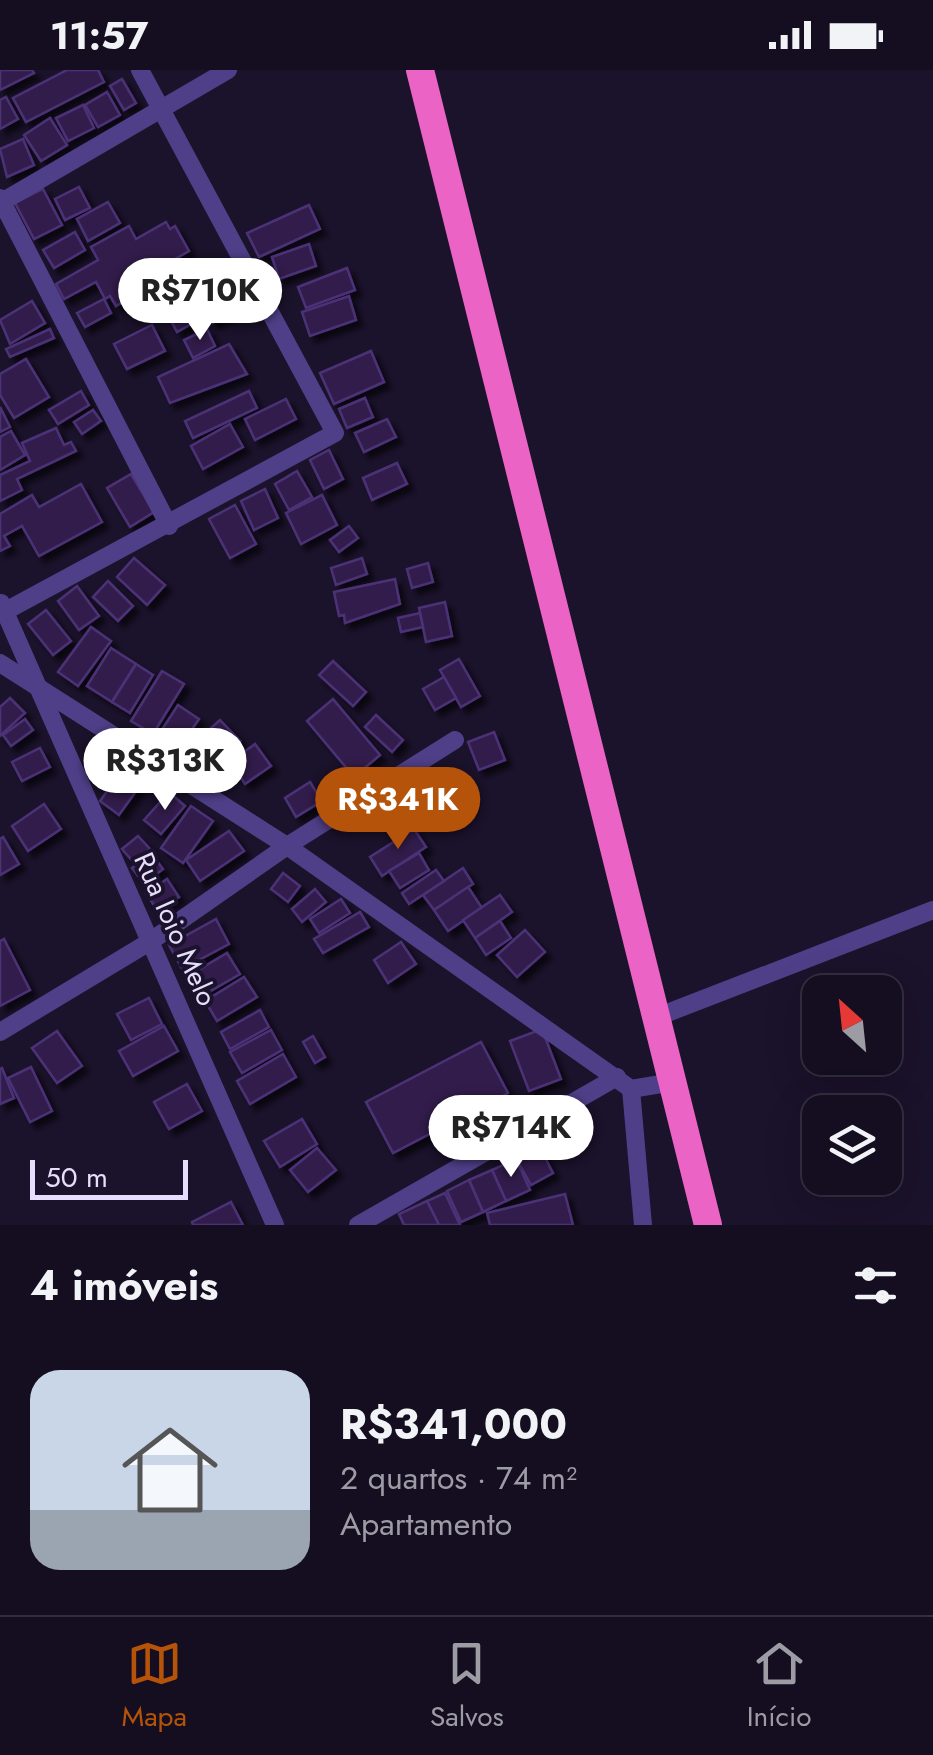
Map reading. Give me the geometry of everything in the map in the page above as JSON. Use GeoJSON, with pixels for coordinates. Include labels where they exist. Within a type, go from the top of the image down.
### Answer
{"type":"FeatureCollection","features":[{"type":"Feature","properties":{"kind":"highway"},"geometry":{"type":"LineString","coordinates":[[420,70],[708,1225]]}},
{"type":"Feature","properties":{"kind":"street"},"geometry":{"type":"LineString","coordinates":[[2,608],[169,526],[334,433],[140,70]]}},
{"type":"Feature","properties":{"kind":"street"},"geometry":{"type":"LineString","coordinates":[[169,526],[1,201],[228,70]]}},
{"type":"Feature","properties":{"kind":"street","name":"Rua Ioio Melo"},"geometry":{"type":"LineString","coordinates":[[2,608],[275,1225]]}},
{"type":"Feature","properties":{"kind":"street"},"geometry":{"type":"LineString","coordinates":[[0,662],[286,846],[624,1083],[643,1225]]}},
{"type":"Feature","properties":{"kind":"street"},"geometry":{"type":"LineString","coordinates":[[0,1032],[151,941],[286,846],[455,740]]}},
{"type":"Feature","properties":{"kind":"street"},"geometry":{"type":"LineString","coordinates":[[657,1018],[933,910]]}},
{"type":"Feature","properties":{"kind":"street"},"geometry":{"type":"LineString","coordinates":[[358,1225],[624,1083],[674,1082]]}},
{"type":"Feature","properties":{"kind":"building"},"geometry":{"type":"Polygon","coordinates":[[[0,70],[32,70],[34,73],[0,90],[0,70]]]}},
{"type":"Feature","properties":{"kind":"building"},"geometry":{"type":"Polygon","coordinates":[[[67,70],[98,70],[104,82],[26,122],[13,98],[67,70]]]}},
{"type":"Feature","properties":{"kind":"building"},"geometry":{"type":"Polygon","coordinates":[[[122,79],[136,103],[124,110],[110,86],[122,79]]]}},
{"type":"Feature","properties":{"kind":"building"},"geometry":{"type":"Polygon","coordinates":[[[107,92],[120,115],[98,127],[85,105],[107,92]]]}},
{"type":"Feature","properties":{"kind":"building"},"geometry":{"type":"Polygon","coordinates":[[[6,97],[18,119],[0,129],[0,100],[6,97]]]}},
{"type":"Feature","properties":{"kind":"building"},"geometry":{"type":"Polygon","coordinates":[[[83,105],[94,128],[68,141],[56,118],[83,105]]]}},
{"type":"Feature","properties":{"kind":"building"},"geometry":{"type":"Polygon","coordinates":[[[50,118],[67,145],[41,161],[24,135],[50,118]]]}},
{"type":"Feature","properties":{"kind":"building"},"geometry":{"type":"Polygon","coordinates":[[[23,139],[34,165],[7,177],[0,149],[23,139]]]}},
{"type":"Feature","properties":{"kind":"building"},"geometry":{"type":"Polygon","coordinates":[[[79,187],[90,208],[65,220],[55,199],[79,187]]]}},
{"type":"Feature","properties":{"kind":"building"},"geometry":{"type":"Polygon","coordinates":[[[43,189],[62,225],[34,239],[15,203],[43,189]]]}},
{"type":"Feature","properties":{"kind":"building"},"geometry":{"type":"Polygon","coordinates":[[[108,202],[120,223],[88,241],[77,219],[108,202]]]}},
{"type":"Feature","properties":{"kind":"building"},"geometry":{"type":"Polygon","coordinates":[[[309,205],[320,229],[259,257],[247,233],[309,205]]]}},
{"type":"Feature","properties":{"kind":"building"},"geometry":{"type":"Polygon","coordinates":[[[166,222],[170,229],[175,226],[189,251],[133,283],[139,293],[116,306],[110,296],[105,299],[96,282],[64,299],[56,284],[98,260],[91,247],[129,226],[136,239],[166,222]]]}},
{"type":"Feature","properties":{"kind":"building"},"geometry":{"type":"Polygon","coordinates":[[[75,232],[85,250],[54,268],[43,250],[75,232]]]}},
{"type":"Feature","properties":{"kind":"building"},"geometry":{"type":"Polygon","coordinates":[[[309,244],[316,266],[279,279],[272,257],[309,244]]]}},
{"type":"Feature","properties":{"kind":"building"},"geometry":{"type":"Polygon","coordinates":[[[347,268],[355,290],[306,308],[298,287],[347,268]]]}},
{"type":"Feature","properties":{"kind":"building"},"geometry":{"type":"Polygon","coordinates":[[[199,269],[216,299],[188,315],[193,323],[177,332],[161,302],[172,297],[166,287],[199,269]]]}},
{"type":"Feature","properties":{"kind":"building"},"geometry":{"type":"Polygon","coordinates":[[[242,290],[249,304],[213,323],[206,309],[242,290]]]}},
{"type":"Feature","properties":{"kind":"building"},"geometry":{"type":"Polygon","coordinates":[[[349,296],[356,320],[310,336],[302,312],[349,296]]]}},
{"type":"Feature","properties":{"kind":"building"},"geometry":{"type":"Polygon","coordinates":[[[104,299],[111,313],[85,327],[77,313],[104,299]]]}},
{"type":"Feature","properties":{"kind":"building"},"geometry":{"type":"Polygon","coordinates":[[[32,301],[45,323],[10,344],[0,320],[32,301]]]}},
{"type":"Feature","properties":{"kind":"building"},"geometry":{"type":"Polygon","coordinates":[[[152,325],[165,351],[127,369],[114,344],[152,325]]]}},
{"type":"Feature","properties":{"kind":"building"},"geometry":{"type":"Polygon","coordinates":[[[50,329],[54,338],[10,357],[6,349],[50,329]]]}},
{"type":"Feature","properties":{"kind":"building"},"geometry":{"type":"Polygon","coordinates":[[[207,329],[215,346],[193,358],[184,340],[207,329]]]}},
{"type":"Feature","properties":{"kind":"building"},"geometry":{"type":"Polygon","coordinates":[[[229,344],[247,374],[170,403],[158,377],[229,344]]]}},
{"type":"Feature","properties":{"kind":"building"},"geometry":{"type":"Polygon","coordinates":[[[371,351],[384,382],[334,404],[320,373],[371,351]]]}},
{"type":"Feature","properties":{"kind":"building"},"geometry":{"type":"Polygon","coordinates":[[[26,359],[49,397],[14,418],[0,395],[0,374],[26,359]]]}},
{"type":"Feature","properties":{"kind":"building"},"geometry":{"type":"Polygon","coordinates":[[[81,391],[89,405],[58,424],[49,410],[81,391]]]}},
{"type":"Feature","properties":{"kind":"building"},"geometry":{"type":"Polygon","coordinates":[[[249,391],[257,408],[193,438],[185,421],[249,391]]]}},
{"type":"Feature","properties":{"kind":"building"},"geometry":{"type":"Polygon","coordinates":[[[365,398],[373,417],[347,428],[339,409],[365,398]]]}},
{"type":"Feature","properties":{"kind":"building"},"geometry":{"type":"Polygon","coordinates":[[[286,399],[296,419],[255,440],[245,419],[286,399]]]}},
{"type":"Feature","properties":{"kind":"building"},"geometry":{"type":"Polygon","coordinates":[[[0,407],[10,427],[0,432],[0,407]]]}},
{"type":"Feature","properties":{"kind":"building"},"geometry":{"type":"Polygon","coordinates":[[[93,410],[101,421],[82,434],[74,422],[93,410]]]}},
{"type":"Feature","properties":{"kind":"building"},"geometry":{"type":"Polygon","coordinates":[[[387,419],[396,437],[364,452],[355,433],[387,419]]]}},
{"type":"Feature","properties":{"kind":"building"},"geometry":{"type":"Polygon","coordinates":[[[230,424],[243,447],[203,469],[191,446],[230,424]]]}},
{"type":"Feature","properties":{"kind":"building"},"geometry":{"type":"Polygon","coordinates":[[[56,428],[64,445],[71,442],[76,451],[17,479],[22,490],[0,501],[0,475],[30,461],[22,443],[56,428]]]}},
{"type":"Feature","properties":{"kind":"building"},"geometry":{"type":"Polygon","coordinates":[[[11,431],[25,455],[0,470],[0,437],[11,431]]]}},
{"type":"Feature","properties":{"kind":"building"},"geometry":{"type":"Polygon","coordinates":[[[329,450],[343,479],[324,489],[310,460],[329,450]]]}},
{"type":"Feature","properties":{"kind":"building"},"geometry":{"type":"Polygon","coordinates":[[[397,463],[407,484],[372,500],[363,478],[397,463]]]}},
{"type":"Feature","properties":{"kind":"building"},"geometry":{"type":"Polygon","coordinates":[[[297,471],[312,497],[289,510],[275,484],[297,471]]]}},
{"type":"Feature","properties":{"kind":"building"},"geometry":{"type":"Polygon","coordinates":[[[131,474],[154,512],[130,527],[107,488],[131,474]]]}},
{"type":"Feature","properties":{"kind":"building"},"geometry":{"type":"Polygon","coordinates":[[[81,484],[102,522],[39,556],[22,526],[4,536],[10,546],[0,551],[0,514],[32,495],[39,507],[81,484]]]}},
{"type":"Feature","properties":{"kind":"building"},"geometry":{"type":"Polygon","coordinates":[[[265,489],[278,518],[254,530],[241,501],[265,489]]]}},
{"type":"Feature","properties":{"kind":"building"},"geometry":{"type":"Polygon","coordinates":[[[322,495],[337,525],[301,544],[286,513],[322,495]]]}},
{"type":"Feature","properties":{"kind":"building"},"geometry":{"type":"Polygon","coordinates":[[[235,505],[256,544],[230,558],[209,519],[235,505]]]}},
{"type":"Feature","properties":{"kind":"building"},"geometry":{"type":"Polygon","coordinates":[[[349,526],[358,538],[339,552],[330,540],[349,526]]]}},
{"type":"Feature","properties":{"kind":"building"},"geometry":{"type":"Polygon","coordinates":[[[134,558],[165,585],[147,605],[117,577],[134,558]]]}},
{"type":"Feature","properties":{"kind":"building"},"geometry":{"type":"Polygon","coordinates":[[[362,558],[367,574],[336,585],[331,568],[362,558]]]}},
{"type":"Feature","properties":{"kind":"building"},"geometry":{"type":"Polygon","coordinates":[[[428,563],[433,582],[412,588],[407,569],[428,563]]]}},
{"type":"Feature","properties":{"kind":"building"},"geometry":{"type":"Polygon","coordinates":[[[395,579],[400,604],[345,623],[344,615],[339,616],[334,592],[395,579]]]}},
{"type":"Feature","properties":{"kind":"building"},"geometry":{"type":"Polygon","coordinates":[[[108,581],[133,606],[118,621],[93,597],[108,581]]]}},
{"type":"Feature","properties":{"kind":"building"},"geometry":{"type":"Polygon","coordinates":[[[77,586],[99,616],[79,630],[58,601],[77,586]]]}},
{"type":"Feature","properties":{"kind":"building"},"geometry":{"type":"Polygon","coordinates":[[[445,602],[452,636],[426,642],[419,608],[445,602]]]}},
{"type":"Feature","properties":{"kind":"building"},"geometry":{"type":"Polygon","coordinates":[[[46,610],[71,641],[53,655],[28,624],[46,610]]]}},
{"type":"Feature","properties":{"kind":"building"},"geometry":{"type":"Polygon","coordinates":[[[420,613],[423,627],[401,632],[398,618],[420,613]]]}},
{"type":"Feature","properties":{"kind":"building"},"geometry":{"type":"Polygon","coordinates":[[[91,627],[111,641],[78,686],[58,672],[91,627]]]}},
{"type":"Feature","properties":{"kind":"building"},"geometry":{"type":"Polygon","coordinates":[[[111,648],[136,664],[112,702],[87,686],[111,648]]]}},
{"type":"Feature","properties":{"kind":"building"},"geometry":{"type":"Polygon","coordinates":[[[459,659],[480,696],[461,707],[440,670],[459,659]]]}},
{"type":"Feature","properties":{"kind":"building"},"geometry":{"type":"Polygon","coordinates":[[[333,661],[366,692],[353,706],[319,675],[333,661]]]}},
{"type":"Feature","properties":{"kind":"building"},"geometry":{"type":"Polygon","coordinates":[[[136,664],[153,675],[130,713],[112,702],[136,664]]]}},
{"type":"Feature","properties":{"kind":"building"},"geometry":{"type":"Polygon","coordinates":[[[162,671],[184,684],[153,734],[131,721],[162,671]]]}},
{"type":"Feature","properties":{"kind":"building"},"geometry":{"type":"Polygon","coordinates":[[[444,677],[456,698],[435,710],[423,689],[444,677]]]}},
{"type":"Feature","properties":{"kind":"building"},"geometry":{"type":"Polygon","coordinates":[[[10,698],[25,713],[0,736],[0,707],[10,698]]]}},
{"type":"Feature","properties":{"kind":"building"},"geometry":{"type":"Polygon","coordinates":[[[333,699],[380,755],[354,777],[307,721],[333,699]]]}},
{"type":"Feature","properties":{"kind":"building"},"geometry":{"type":"Polygon","coordinates":[[[178,705],[199,719],[184,741],[163,728],[178,705]]]}},
{"type":"Feature","properties":{"kind":"building"},"geometry":{"type":"Polygon","coordinates":[[[376,715],[403,740],[392,752],[365,727],[376,715]]]}},
{"type":"Feature","properties":{"kind":"building"},"geometry":{"type":"Polygon","coordinates":[[[25,719],[33,730],[11,746],[3,735],[25,719]]]}},
{"type":"Feature","properties":{"kind":"building"},"geometry":{"type":"Polygon","coordinates":[[[220,720],[240,741],[213,765],[193,744],[220,720]]]}},
{"type":"Feature","properties":{"kind":"building"},"geometry":{"type":"Polygon","coordinates":[[[494,732],[505,760],[479,770],[468,742],[494,732]]]}},
{"type":"Feature","properties":{"kind":"building"},"geometry":{"type":"Polygon","coordinates":[[[255,744],[271,766],[245,784],[230,762],[255,744]]]}},
{"type":"Feature","properties":{"kind":"building"},"geometry":{"type":"Polygon","coordinates":[[[40,748],[50,767],[22,781],[12,762],[40,748]]]}},
{"type":"Feature","properties":{"kind":"building"},"geometry":{"type":"Polygon","coordinates":[[[100,764],[118,777],[109,788],[91,775],[100,764]]]}},
{"type":"Feature","properties":{"kind":"building"},"geometry":{"type":"Polygon","coordinates":[[[125,766],[144,780],[119,815],[100,801],[125,766]]]}},
{"type":"Feature","properties":{"kind":"building"},"geometry":{"type":"Polygon","coordinates":[[[310,782],[322,801],[296,817],[285,798],[310,782]]]}},
{"type":"Feature","properties":{"kind":"building"},"geometry":{"type":"Polygon","coordinates":[[[169,792],[185,806],[161,834],[144,820],[169,792]]]}},
{"type":"Feature","properties":{"kind":"building"},"geometry":{"type":"Polygon","coordinates":[[[44,804],[61,829],[28,851],[12,826],[44,804]]]}},
{"type":"Feature","properties":{"kind":"building"},"geometry":{"type":"Polygon","coordinates":[[[191,806],[213,821],[183,863],[161,848],[191,806]]]}},
{"type":"Feature","properties":{"kind":"building"},"geometry":{"type":"Polygon","coordinates":[[[414,829],[426,847],[382,876],[370,857],[414,829]]]}},
{"type":"Feature","properties":{"kind":"building"},"geometry":{"type":"Polygon","coordinates":[[[229,831],[244,851],[200,881],[186,860],[229,831]]]}},
{"type":"Feature","properties":{"kind":"building"},"geometry":{"type":"Polygon","coordinates":[[[138,836],[150,849],[134,863],[122,849],[138,836]]]}},
{"type":"Feature","properties":{"kind":"building"},"geometry":{"type":"Polygon","coordinates":[[[3,837],[19,864],[0,875],[0,839],[3,837]]]}},
{"type":"Feature","properties":{"kind":"building"},"geometry":{"type":"Polygon","coordinates":[[[151,853],[163,869],[144,884],[132,868],[151,853]]]}},
{"type":"Feature","properties":{"kind":"building"},"geometry":{"type":"Polygon","coordinates":[[[419,853],[429,870],[400,888],[389,871],[419,853]]]}},
{"type":"Feature","properties":{"kind":"building"},"geometry":{"type":"Polygon","coordinates":[[[463,868],[473,884],[434,910],[423,895],[463,868]]]}},
{"type":"Feature","properties":{"kind":"building"},"geometry":{"type":"Polygon","coordinates":[[[436,870],[444,881],[409,904],[402,893],[436,870]]]}},
{"type":"Feature","properties":{"kind":"building"},"geometry":{"type":"Polygon","coordinates":[[[283,873],[300,886],[288,902],[271,889],[283,873]]]}},
{"type":"Feature","properties":{"kind":"building"},"geometry":{"type":"Polygon","coordinates":[[[167,879],[179,897],[157,910],[146,893],[167,879]]]}},
{"type":"Feature","properties":{"kind":"building"},"geometry":{"type":"Polygon","coordinates":[[[468,887],[482,908],[448,931],[434,910],[468,887]]]}},
{"type":"Feature","properties":{"kind":"building"},"geometry":{"type":"Polygon","coordinates":[[[315,889],[326,902],[302,922],[292,909],[315,889]]]}},
{"type":"Feature","properties":{"kind":"building"},"geometry":{"type":"Polygon","coordinates":[[[500,895],[512,912],[475,938],[463,920],[500,895]]]}},
{"type":"Feature","properties":{"kind":"building"},"geometry":{"type":"Polygon","coordinates":[[[341,899],[350,913],[319,933],[310,919],[341,899]]]}},
{"type":"Feature","properties":{"kind":"building"},"geometry":{"type":"Polygon","coordinates":[[[360,912],[369,927],[323,953],[314,939],[360,912]]]}},
{"type":"Feature","properties":{"kind":"building"},"geometry":{"type":"Polygon","coordinates":[[[216,919],[229,944],[182,969],[169,945],[216,919]]]}},
{"type":"Feature","properties":{"kind":"building"},"geometry":{"type":"Polygon","coordinates":[[[500,921],[511,938],[486,955],[475,938],[500,921]]]}},
{"type":"Feature","properties":{"kind":"building"},"geometry":{"type":"Polygon","coordinates":[[[525,930],[545,952],[517,977],[497,955],[525,930]]]}},
{"type":"Feature","properties":{"kind":"building"},"geometry":{"type":"Polygon","coordinates":[[[4,939],[30,990],[0,1006],[0,941],[4,939]]]}},
{"type":"Feature","properties":{"kind":"building"},"geometry":{"type":"Polygon","coordinates":[[[401,942],[416,964],[388,983],[374,960],[401,942]]]}},
{"type":"Feature","properties":{"kind":"building"},"geometry":{"type":"Polygon","coordinates":[[[227,953],[240,974],[202,996],[190,975],[227,953]]]}},
{"type":"Feature","properties":{"kind":"building"},"geometry":{"type":"Polygon","coordinates":[[[244,977],[257,997],[217,1021],[205,1001],[244,977]]]}},
{"type":"Feature","properties":{"kind":"building"},"geometry":{"type":"Polygon","coordinates":[[[149,998],[162,1024],[131,1040],[117,1014],[149,998]]]}},
{"type":"Feature","properties":{"kind":"building"},"geometry":{"type":"Polygon","coordinates":[[[260,1010],[269,1027],[230,1049],[221,1032],[260,1010]]]}},
{"type":"Feature","properties":{"kind":"building"},"geometry":{"type":"Polygon","coordinates":[[[164,1026],[178,1051],[133,1076],[119,1051],[164,1026]]]}},
{"type":"Feature","properties":{"kind":"building"},"geometry":{"type":"Polygon","coordinates":[[[542,1029],[561,1079],[529,1091],[510,1041],[542,1029]]]}},
{"type":"Feature","properties":{"kind":"building"},"geometry":{"type":"Polygon","coordinates":[[[271,1030],[282,1050],[242,1073],[230,1052],[271,1030]]]}},
{"type":"Feature","properties":{"kind":"building"},"geometry":{"type":"Polygon","coordinates":[[[57,1031],[82,1066],[57,1083],[32,1048],[57,1031]]]}},
{"type":"Feature","properties":{"kind":"building"},"geometry":{"type":"Polygon","coordinates":[[[313,1036],[325,1057],[315,1063],[303,1042],[313,1036]]]}},
{"type":"Feature","properties":{"kind":"building"},"geometry":{"type":"Polygon","coordinates":[[[481,1042],[508,1093],[393,1153],[366,1102],[481,1042]]]}},
{"type":"Feature","properties":{"kind":"building"},"geometry":{"type":"Polygon","coordinates":[[[283,1054],[296,1077],[250,1104],[237,1081],[283,1054]]]}},
{"type":"Feature","properties":{"kind":"building"},"geometry":{"type":"Polygon","coordinates":[[[31,1067],[52,1111],[30,1122],[8,1078],[31,1067]]]}},
{"type":"Feature","properties":{"kind":"building"},"geometry":{"type":"Polygon","coordinates":[[[0,1069],[14,1098],[0,1104],[0,1069]]]}},
{"type":"Feature","properties":{"kind":"building"},"geometry":{"type":"Polygon","coordinates":[[[187,1084],[202,1111],[169,1129],[154,1102],[187,1084]]]}},
{"type":"Feature","properties":{"kind":"building"},"geometry":{"type":"Polygon","coordinates":[[[302,1119],[317,1144],[280,1167],[264,1141],[302,1119]]]}},
{"type":"Feature","properties":{"kind":"building"},"geometry":{"type":"Polygon","coordinates":[[[539,1146],[553,1173],[531,1185],[516,1158],[539,1146]]]}},
{"type":"Feature","properties":{"kind":"building"},"geometry":{"type":"Polygon","coordinates":[[[317,1148],[336,1170],[308,1192],[290,1170],[317,1148]]]}},
{"type":"Feature","properties":{"kind":"building"},"geometry":{"type":"Polygon","coordinates":[[[516,1159],[530,1190],[506,1201],[492,1170],[516,1159]]]}},
{"type":"Feature","properties":{"kind":"building"},"geometry":{"type":"Polygon","coordinates":[[[492,1170],[506,1201],[483,1212],[469,1180],[492,1170]]]}},
{"type":"Feature","properties":{"kind":"building"},"geometry":{"type":"Polygon","coordinates":[[[469,1180],[483,1212],[461,1222],[447,1191],[469,1180]]]}},
{"type":"Feature","properties":{"kind":"building"},"geometry":{"type":"Polygon","coordinates":[[[445,1193],[460,1225],[439,1225],[427,1201],[445,1193]]]}},
{"type":"Feature","properties":{"kind":"building"},"geometry":{"type":"Polygon","coordinates":[[[565,1194],[573,1225],[490,1225],[487,1213],[565,1194]]]}},
{"type":"Feature","properties":{"kind":"building"},"geometry":{"type":"Polygon","coordinates":[[[427,1201],[439,1225],[404,1225],[399,1214],[427,1201]]]}},
{"type":"Feature","properties":{"kind":"building"},"geometry":{"type":"Polygon","coordinates":[[[231,1202],[243,1225],[193,1225],[192,1222],[231,1202]]]}}]}
